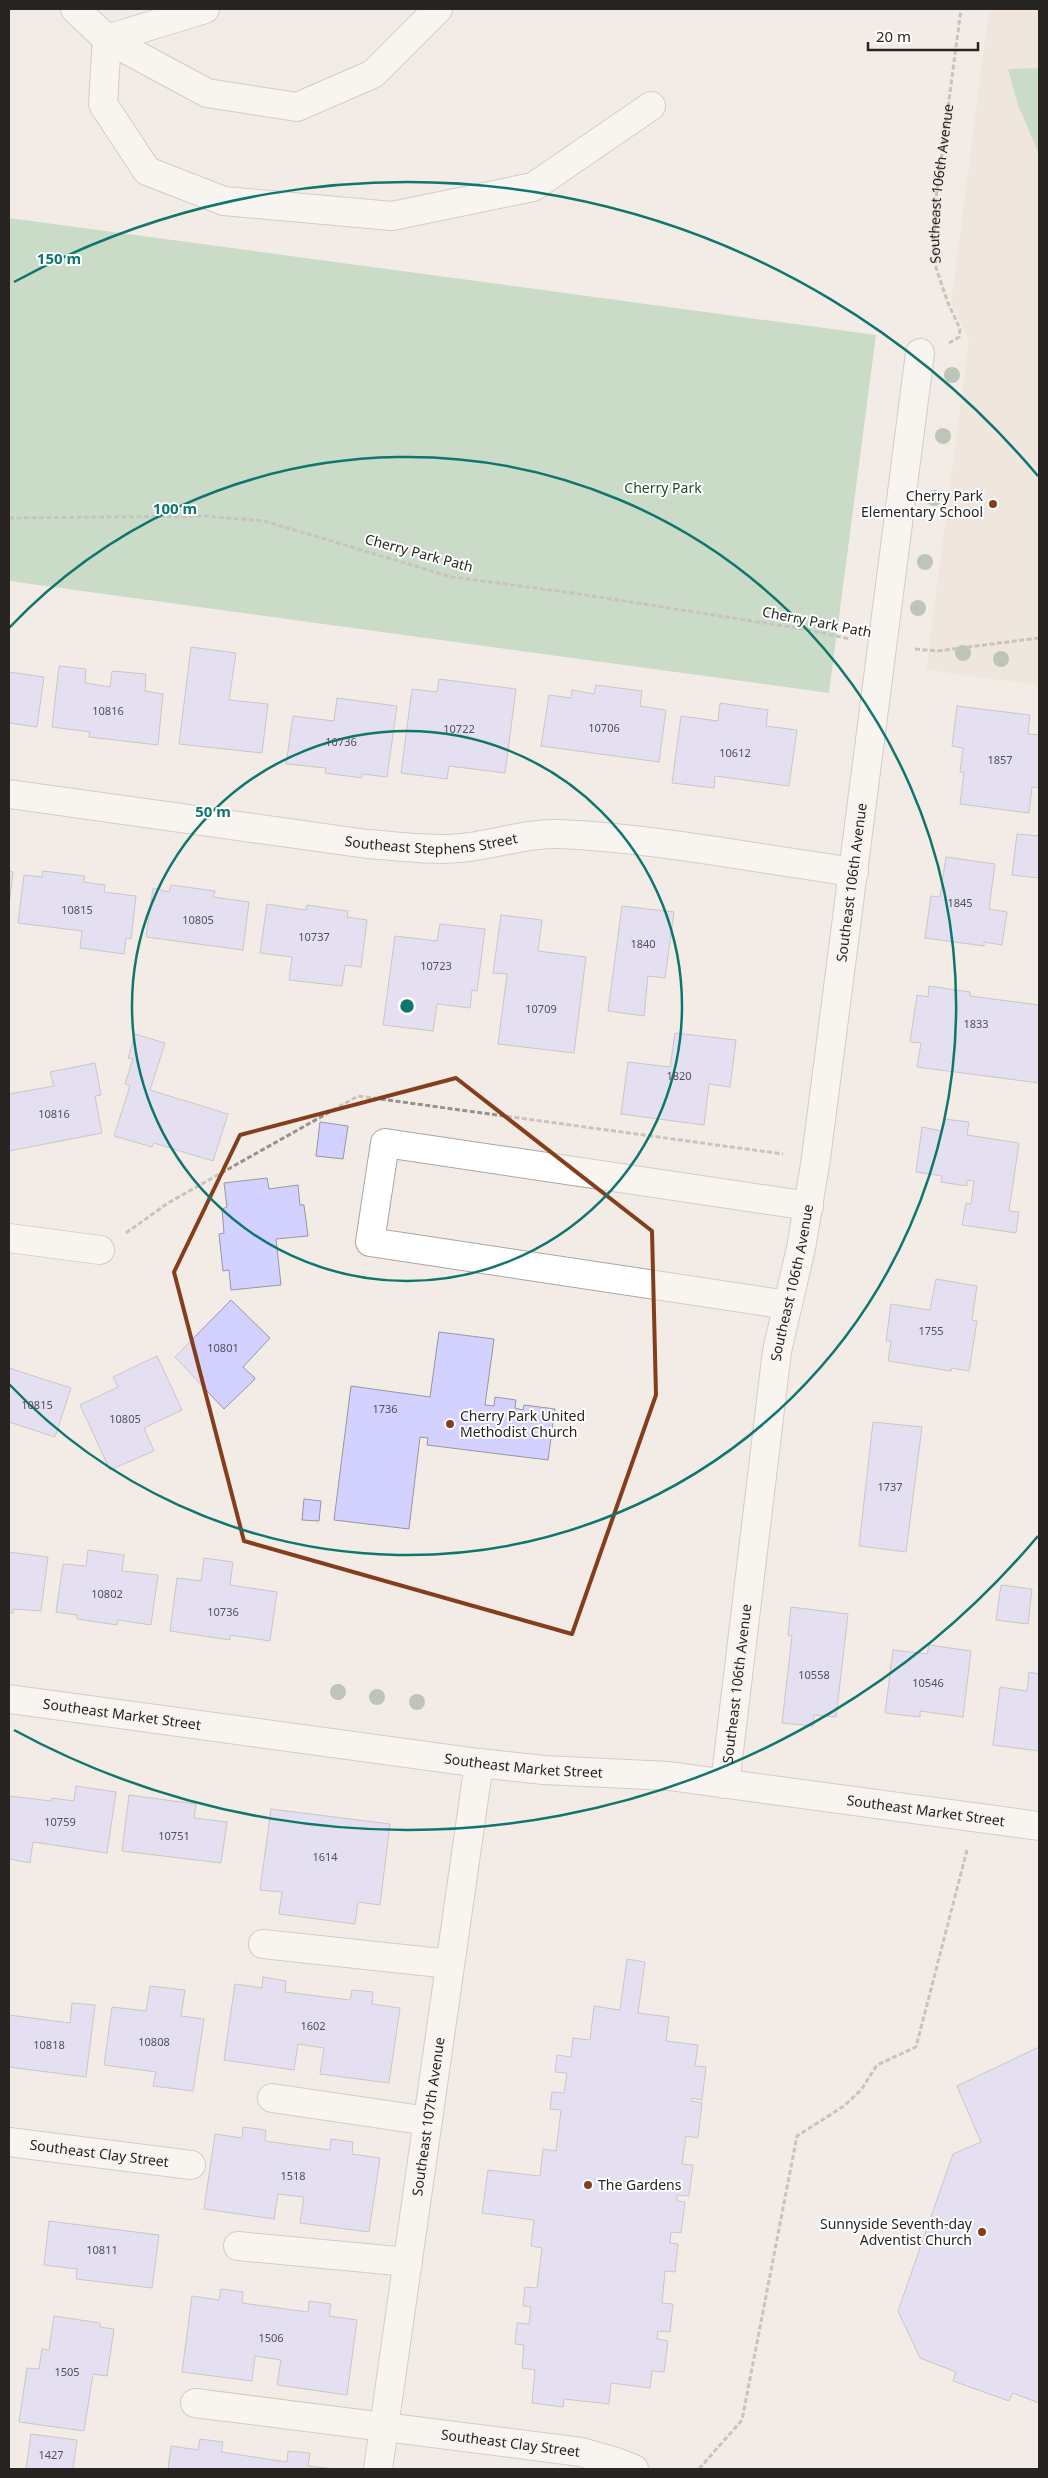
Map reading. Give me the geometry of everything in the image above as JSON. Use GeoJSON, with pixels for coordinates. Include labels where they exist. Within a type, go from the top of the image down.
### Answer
{"type":"FeatureCollection","features":[{"type":"Feature","properties":{"kind":"street"},"geometry":{"type":"LineString","coordinates":[[75,9],[107,39],[207,94],[297,107],[373,74],[438,9]]}},
{"type":"Feature","properties":{"kind":"street"},"geometry":{"type":"LineString","coordinates":[[107,39],[205,9]]}},
{"type":"Feature","properties":{"kind":"street"},"geometry":{"type":"LineString","coordinates":[[107,39],[103,104],[147,172],[224,201],[392,216],[533,187],[651,106]]}},
{"type":"Feature","properties":{"kind":"street","name":"Southeast 106th Avenue"},"geometry":{"type":"LineString","coordinates":[[725,1784],[777,1351],[809,1206],[854,872],[920,353]]}},
{"type":"Feature","properties":{"kind":"street","name":"Southeast Stephens Street"},"geometry":{"type":"LineString","coordinates":[[9,794],[367,844],[422,848],[468,847],[520,836],[557,834],[608,837],[854,872]]}},
{"type":"Feature","properties":{"kind":"street"},"geometry":{"type":"LineString","coordinates":[[788,1305],[370,1242],[385,1143],[809,1206]]}},
{"type":"Feature","properties":{"kind":"street"},"geometry":{"type":"LineString","coordinates":[[9,1238],[100,1250]]}},
{"type":"Feature","properties":{"kind":"street","name":"Southeast Market Street"},"geometry":{"type":"LineString","coordinates":[[9,1699],[479,1763],[544,1770],[669,1776],[1039,1826]]}},
{"type":"Feature","properties":{"kind":"street","name":"Southeast 107th Avenue"},"geometry":{"type":"LineString","coordinates":[[378,2469],[479,1763]]}},
{"type":"Feature","properties":{"kind":"street"},"geometry":{"type":"LineString","coordinates":[[263,1944],[450,1964]]}},
{"type":"Feature","properties":{"kind":"street"},"geometry":{"type":"LineString","coordinates":[[272,2098],[428,2121]]}},
{"type":"Feature","properties":{"kind":"street","name":"Southeast Clay Street"},"geometry":{"type":"LineString","coordinates":[[9,2142],[191,2165]]}},
{"type":"Feature","properties":{"kind":"street"},"geometry":{"type":"LineString","coordinates":[[238,2246],[408,2262]]}},
{"type":"Feature","properties":{"kind":"street","name":"Southeast Clay Street"},"geometry":{"type":"LineString","coordinates":[[195,2402],[384,2428],[581,2452],[634,2469]]}},
{"type":"Feature","properties":{"kind":"path","name":"Southeast 106th Avenue"},"geometry":{"type":"LineString","coordinates":[[920,353],[952,342],[960,333],[936,268],[934,238],[936,198],[961,9]]}},
{"type":"Feature","properties":{"kind":"path","name":"Cherry Park Path"},"geometry":{"type":"LineString","coordinates":[[9,518],[204,516],[264,521],[452,577],[573,593],[804,629],[883,646],[936,651],[1039,638]]}},
{"type":"Feature","properties":{"kind":"path"},"geometry":{"type":"LineString","coordinates":[[699,2469],[742,2420],[797,2136],[844,2106],[861,2090],[877,2065],[916,2047],[975,1818]]}},
{"type":"Feature","properties":{"kind":"highlighted area"},"geometry":{"type":"Polygon","coordinates":[[[456,1078],[652,1231],[656,1395],[572,1634],[385,1579],[244,1541],[174,1272],[240,1135],[456,1078]]]}},
{"type":"Feature","properties":{"kind":"shaded area","name":"Cherry Park Elementary School"},"geometry":{"type":"Polygon","coordinates":[[[989,9],[1039,9],[1039,685],[926,670],[969,339],[951,304],[989,9]]]}},
{"type":"Feature","properties":{"kind":"green space"},"geometry":{"type":"Polygon","coordinates":[[[1039,68],[1039,154],[1018,105],[1008,69],[1039,68]]]}},
{"type":"Feature","properties":{"kind":"green space","name":"Cherry Park"},"geometry":{"type":"Polygon","coordinates":[[[9,218],[876,335],[829,693],[9,581],[9,218]]]}},
{"type":"Feature","properties":{"kind":"building"},"geometry":{"type":"Polygon","coordinates":[[[191,647],[236,653],[229,700],[268,704],[262,753],[179,744],[191,647]]]}},
{"type":"Feature","properties":{"kind":"building"},"geometry":{"type":"Polygon","coordinates":[[[59,666],[86,669],[85,683],[110,687],[112,671],[146,674],[145,691],[163,694],[158,745],[89,737],[90,732],[52,727],[59,666]]]}},
{"type":"Feature","properties":{"kind":"building"},"geometry":{"type":"Polygon","coordinates":[[[9,672],[44,677],[37,727],[9,723],[9,672]]]}},
{"type":"Feature","properties":{"kind":"building"},"geometry":{"type":"Polygon","coordinates":[[[439,679],[516,689],[505,773],[449,766],[447,779],[401,773],[412,689],[437,692],[439,679]]]}},
{"type":"Feature","properties":{"kind":"building"},"geometry":{"type":"Polygon","coordinates":[[[596,685],[642,691],[640,706],[666,710],[659,762],[541,746],[549,695],[571,698],[572,690],[594,694],[596,685]]]}},
{"type":"Feature","properties":{"kind":"building"},"geometry":{"type":"Polygon","coordinates":[[[337,698],[397,706],[387,777],[362,774],[362,778],[325,773],[326,768],[286,764],[293,716],[334,721],[337,698]]]}},
{"type":"Feature","properties":{"kind":"building"},"geometry":{"type":"Polygon","coordinates":[[[720,703],[768,710],[766,726],[797,730],[789,786],[715,776],[714,788],[672,783],[681,716],[718,721],[720,703]]]}},
{"type":"Feature","properties":{"kind":"building"},"geometry":{"type":"Polygon","coordinates":[[[957,706],[1030,715],[1028,734],[1039,735],[1039,788],[1032,787],[1029,813],[960,804],[964,772],[960,772],[963,748],[952,746],[957,706]]]}},
{"type":"Feature","properties":{"kind":"building"},"geometry":{"type":"Polygon","coordinates":[[[1017,834],[1039,836],[1039,878],[1012,875],[1017,834]]]}},
{"type":"Feature","properties":{"kind":"building"},"geometry":{"type":"Polygon","coordinates":[[[946,857],[995,864],[989,909],[1007,912],[1002,945],[984,942],[984,946],[925,938],[931,896],[940,897],[946,857]]]}},
{"type":"Feature","properties":{"kind":"building"},"geometry":{"type":"Polygon","coordinates":[[[9,871],[13,872],[9,906],[9,871]]]}},
{"type":"Feature","properties":{"kind":"building"},"geometry":{"type":"Polygon","coordinates":[[[43,871],[85,876],[83,882],[105,885],[104,892],[136,896],[131,939],[126,938],[124,954],[80,948],[82,931],[18,923],[24,875],[42,877],[43,871]]]}},
{"type":"Feature","properties":{"kind":"building"},"geometry":{"type":"Polygon","coordinates":[[[171,885],[215,891],[213,897],[249,902],[243,950],[146,937],[153,888],[169,892],[171,885]]]}},
{"type":"Feature","properties":{"kind":"building"},"geometry":{"type":"Polygon","coordinates":[[[267,904],[306,910],[307,905],[348,911],[347,917],[367,920],[361,967],[345,965],[342,986],[289,980],[292,957],[260,953],[267,904]]]}},
{"type":"Feature","properties":{"kind":"building"},"geometry":{"type":"Polygon","coordinates":[[[622,906],[674,912],[665,978],[648,976],[644,1016],[608,1011],[622,906]]]}},
{"type":"Feature","properties":{"kind":"building"},"geometry":{"type":"Polygon","coordinates":[[[501,915],[542,920],[538,951],[586,957],[574,1053],[498,1044],[507,974],[493,973],[501,915]]]}},
{"type":"Feature","properties":{"kind":"building"},"geometry":{"type":"Polygon","coordinates":[[[440,924],[485,929],[477,991],[472,990],[470,1008],[437,1004],[433,1031],[383,1025],[395,936],[437,941],[440,924]]]}},
{"type":"Feature","properties":{"kind":"building"},"geometry":{"type":"Polygon","coordinates":[[[929,986],[970,992],[970,996],[1039,1005],[1039,1083],[917,1067],[921,1043],[910,1042],[917,995],[928,997],[929,986]]]}},
{"type":"Feature","properties":{"kind":"building"},"geometry":{"type":"Polygon","coordinates":[[[675,1033],[736,1040],[730,1087],[709,1084],[704,1125],[621,1114],[628,1062],[670,1067],[675,1033]]]}},
{"type":"Feature","properties":{"kind":"building"},"geometry":{"type":"Polygon","coordinates":[[[135,1034],[165,1043],[150,1090],[228,1114],[213,1161],[154,1143],[152,1147],[114,1136],[130,1086],[125,1084],[133,1059],[128,1058],[135,1034]]]}},
{"type":"Feature","properties":{"kind":"building"},"geometry":{"type":"Polygon","coordinates":[[[95,1063],[101,1095],[95,1096],[102,1133],[9,1151],[9,1094],[54,1086],[50,1072],[95,1063]]]}},
{"type":"Feature","properties":{"kind":"building"},"geometry":{"type":"Polygon","coordinates":[[[944,1119],[969,1122],[967,1135],[1019,1143],[1009,1211],[1019,1212],[1016,1233],[962,1225],[966,1203],[971,1204],[974,1181],[967,1180],[967,1186],[941,1182],[942,1176],[916,1172],[922,1127],[942,1131],[944,1119]]]}},
{"type":"Feature","properties":{"kind":"building"},"geometry":{"type":"Polygon","coordinates":[[[320,1122],[348,1126],[343,1159],[316,1156],[320,1122]]]}},
{"type":"Feature","properties":{"kind":"building"},"geometry":{"type":"Polygon","coordinates":[[[267,1178],[269,1189],[298,1185],[300,1205],[304,1205],[308,1236],[276,1239],[281,1285],[231,1290],[229,1270],[223,1271],[219,1234],[224,1233],[222,1209],[227,1207],[224,1183],[267,1178]]]}},
{"type":"Feature","properties":{"kind":"building"},"geometry":{"type":"Polygon","coordinates":[[[936,1279],[977,1286],[972,1320],[977,1321],[969,1371],[952,1368],[951,1371],[888,1361],[891,1341],[886,1341],[891,1304],[930,1310],[936,1279]]]}},
{"type":"Feature","properties":{"kind":"building"},"geometry":{"type":"Polygon","coordinates":[[[231,1300],[270,1338],[243,1367],[255,1378],[254,1380],[224,1409],[175,1357],[231,1300]]]}},
{"type":"Feature","properties":{"kind":"building","name":"Cherry Park United Methodist Church"},"geometry":{"type":"Polygon","coordinates":[[[439,1332],[494,1339],[485,1405],[494,1406],[495,1397],[516,1400],[515,1408],[523,1410],[524,1405],[555,1409],[548,1460],[427,1445],[428,1438],[420,1437],[409,1529],[334,1520],[351,1386],[430,1397],[439,1332]]]}},
{"type":"Feature","properties":{"kind":"building"},"geometry":{"type":"Polygon","coordinates":[[[157,1356],[182,1410],[144,1428],[154,1451],[110,1470],[80,1405],[118,1387],[113,1377],[157,1356]]]}},
{"type":"Feature","properties":{"kind":"building"},"geometry":{"type":"Polygon","coordinates":[[[9,1368],[71,1388],[55,1437],[9,1422],[9,1368]]]}},
{"type":"Feature","properties":{"kind":"building"},"geometry":{"type":"Polygon","coordinates":[[[873,1422],[922,1427],[906,1552],[859,1546],[873,1422]]]}},
{"type":"Feature","properties":{"kind":"building"},"geometry":{"type":"Polygon","coordinates":[[[304,1499],[321,1501],[319,1521],[302,1520],[304,1499]]]}},
{"type":"Feature","properties":{"kind":"building"},"geometry":{"type":"Polygon","coordinates":[[[88,1550],[124,1555],[122,1571],[158,1575],[151,1625],[118,1620],[117,1625],[77,1619],[77,1615],[56,1612],[63,1564],[86,1566],[88,1550]]]}},
{"type":"Feature","properties":{"kind":"building"},"geometry":{"type":"Polygon","coordinates":[[[9,1552],[48,1557],[41,1611],[13,1609],[13,1613],[9,1613],[9,1552]]]}},
{"type":"Feature","properties":{"kind":"building"},"geometry":{"type":"Polygon","coordinates":[[[204,1558],[233,1562],[230,1585],[277,1592],[270,1641],[230,1635],[230,1640],[170,1631],[177,1578],[201,1581],[204,1558]]]}},
{"type":"Feature","properties":{"kind":"building"},"geometry":{"type":"Polygon","coordinates":[[[1001,1585],[1032,1589],[1028,1624],[996,1620],[1001,1585]]]}},
{"type":"Feature","properties":{"kind":"building"},"geometry":{"type":"Polygon","coordinates":[[[791,1607],[848,1614],[836,1717],[814,1715],[813,1726],[782,1723],[792,1636],[788,1635],[791,1607]]]}},
{"type":"Feature","properties":{"kind":"building"},"geometry":{"type":"Polygon","coordinates":[[[929,1645],[971,1651],[963,1717],[920,1711],[920,1717],[885,1713],[893,1650],[927,1654],[929,1645]]]}},
{"type":"Feature","properties":{"kind":"building"},"geometry":{"type":"Polygon","coordinates":[[[1029,1672],[1039,1674],[1039,1751],[993,1745],[1000,1687],[1027,1691],[1029,1672]]]}},
{"type":"Feature","properties":{"kind":"building"},"geometry":{"type":"Polygon","coordinates":[[[76,1786],[116,1792],[107,1853],[33,1842],[30,1863],[9,1859],[9,1796],[51,1801],[52,1798],[74,1801],[76,1786]]]}},
{"type":"Feature","properties":{"kind":"building"},"geometry":{"type":"Polygon","coordinates":[[[129,1795],[196,1804],[194,1818],[227,1822],[221,1863],[122,1851],[129,1795]]]}},
{"type":"Feature","properties":{"kind":"building"},"geometry":{"type":"Polygon","coordinates":[[[271,1809],[390,1824],[380,1905],[358,1902],[355,1924],[279,1914],[282,1892],[260,1890],[271,1809]]]}},
{"type":"Feature","properties":{"kind":"building","name":"The Gardens"},"geometry":{"type":"Polygon","coordinates":[[[627,1959],[645,1962],[638,2013],[669,2017],[666,2041],[698,2045],[695,2066],[706,2067],[702,2100],[692,2098],[691,2101],[702,2103],[698,2138],[686,2136],[682,2164],[693,2165],[689,2196],[677,2195],[677,2201],[685,2202],[681,2233],[671,2232],[670,2243],[678,2244],[675,2272],[665,2271],[662,2303],[673,2304],[670,2332],[658,2331],[657,2339],[668,2341],[664,2372],[652,2371],[650,2388],[611,2383],[609,2404],[564,2399],[563,2407],[532,2403],[535,2370],[522,2368],[524,2345],[515,2344],[517,2323],[529,2324],[531,2307],[523,2306],[525,2287],[537,2288],[542,2248],[531,2246],[534,2220],[482,2213],[488,2170],[540,2176],[543,2149],[556,2151],[561,2110],[550,2109],[552,2092],[564,2093],[567,2073],[555,2072],[557,2055],[571,2057],[573,2038],[590,2040],[594,2006],[620,2010],[627,1959]]]}},
{"type":"Feature","properties":{"kind":"building"},"geometry":{"type":"Polygon","coordinates":[[[263,1977],[286,1981],[285,1992],[350,2000],[352,1990],[373,1992],[372,2004],[400,2008],[389,2083],[320,2074],[324,2048],[298,2044],[294,2070],[224,2060],[235,1984],[262,1988],[263,1977]]]}},
{"type":"Feature","properties":{"kind":"building"},"geometry":{"type":"Polygon","coordinates":[[[150,1986],[185,1990],[181,2016],[204,2019],[193,2091],[153,2086],[156,2072],[104,2065],[112,2007],[146,2011],[150,1986]]]}},
{"type":"Feature","properties":{"kind":"building"},"geometry":{"type":"Polygon","coordinates":[[[72,2003],[95,2005],[86,2077],[9,2067],[9,2015],[70,2023],[72,2003]]]}},
{"type":"Feature","properties":{"kind":"building","name":"Sunnyside Seventh-day Adventist Church"},"geometry":{"type":"Polygon","coordinates":[[[1039,2047],[1039,2403],[1013,2393],[1009,2401],[953,2381],[956,2372],[920,2358],[898,2311],[953,2154],[981,2142],[957,2086],[1039,2047]]]}},
{"type":"Feature","properties":{"kind":"building"},"geometry":{"type":"Polygon","coordinates":[[[243,2127],[266,2130],[265,2141],[330,2150],[331,2139],[353,2142],[352,2154],[380,2158],[369,2232],[300,2223],[304,2197],[278,2194],[274,2219],[204,2209],[215,2134],[242,2138],[243,2127]]]}},
{"type":"Feature","properties":{"kind":"building"},"geometry":{"type":"Polygon","coordinates":[[[49,2221],[159,2235],[152,2288],[76,2279],[77,2269],[44,2265],[49,2221]]]}},
{"type":"Feature","properties":{"kind":"building"},"geometry":{"type":"Polygon","coordinates":[[[221,2289],[243,2292],[242,2303],[308,2312],[309,2301],[331,2304],[329,2316],[357,2320],[347,2395],[277,2385],[281,2360],[255,2356],[252,2381],[182,2372],[192,2296],[219,2300],[221,2289]]]}},
{"type":"Feature","properties":{"kind":"building"},"geometry":{"type":"Polygon","coordinates":[[[54,2316],[100,2323],[100,2327],[114,2329],[107,2376],[93,2374],[84,2431],[19,2422],[27,2368],[39,2369],[42,2349],[49,2350],[54,2316]]]}},
{"type":"Feature","properties":{"kind":"building"},"geometry":{"type":"Polygon","coordinates":[[[31,2434],[77,2440],[73,2469],[26,2469],[31,2434]]]}},
{"type":"Feature","properties":{"kind":"building"},"geometry":{"type":"Polygon","coordinates":[[[200,2439],[223,2442],[221,2452],[287,2462],[288,2451],[310,2453],[308,2466],[336,2469],[168,2469],[171,2446],[198,2450],[200,2439]]]}},
{"type":"Feature","properties":{"kind":"place","name":"Cherry Park Elementary School"},"geometry":{"type":"Point","coordinates":[993,504]}},
{"type":"Feature","properties":{"kind":"place","name":"Cherry Park United Methodist Church"},"geometry":{"type":"Point","coordinates":[450,1424]}},
{"type":"Feature","properties":{"kind":"place","name":"The Gardens"},"geometry":{"type":"Point","coordinates":[588,2185]}},
{"type":"Feature","properties":{"kind":"place","name":"Sunnyside Seventh-day Adventist Church"},"geometry":{"type":"Point","coordinates":[982,2232]}}]}
